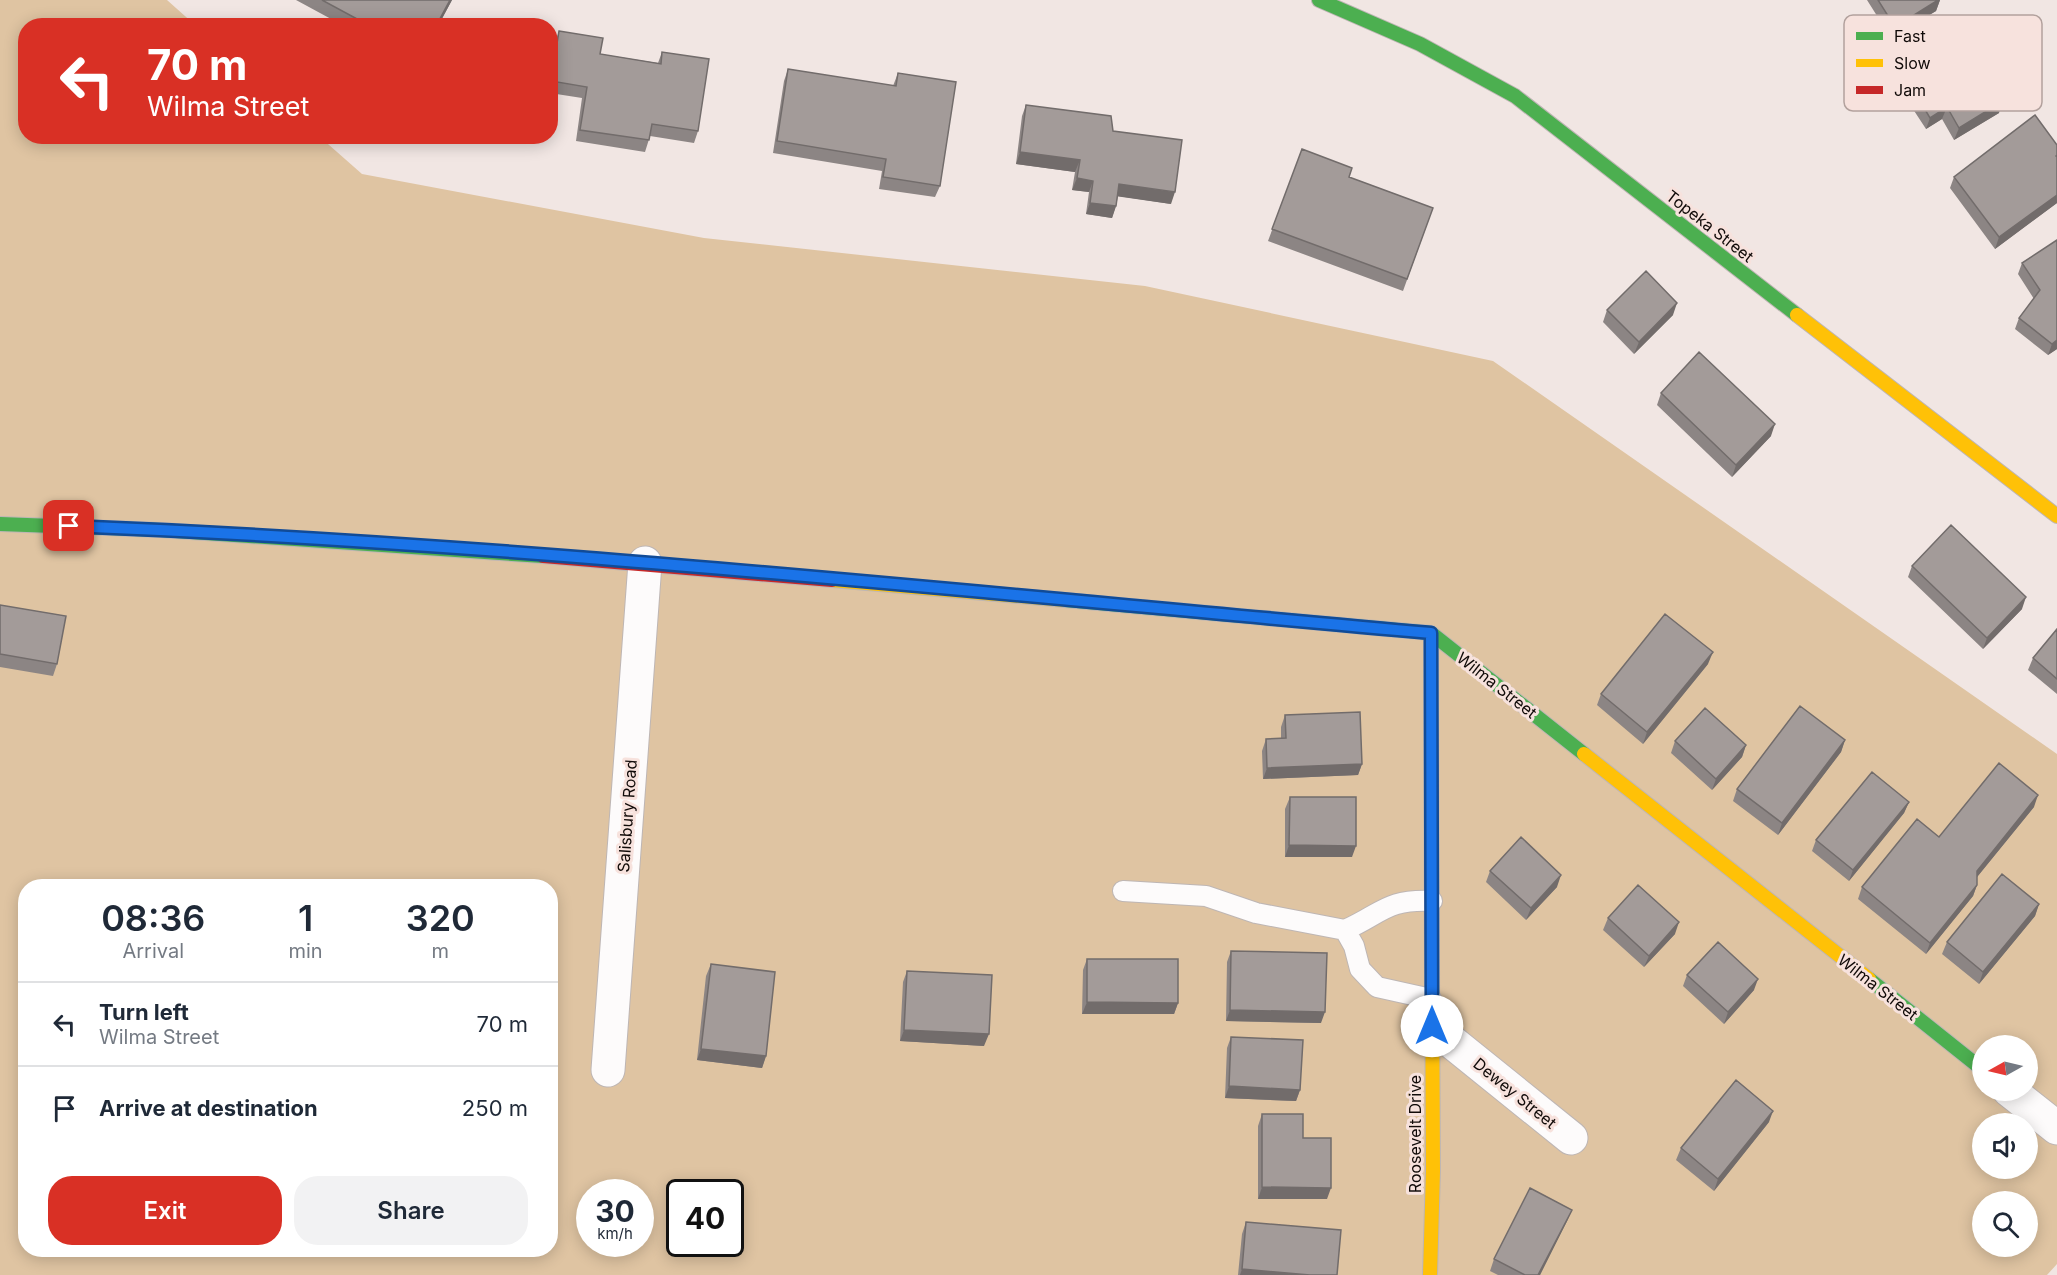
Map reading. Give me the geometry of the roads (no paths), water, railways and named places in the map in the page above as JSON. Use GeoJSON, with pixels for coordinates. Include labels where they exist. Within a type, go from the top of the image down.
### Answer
{"type":"FeatureCollection","features":[{"type":"Feature","properties":{"kind":"street","name":"Topeka Street"},"geometry":{"type":"LineString","coordinates":[[1319,0],[1385,26],[1473,70],[1515,96],[2057,516]]}},
{"type":"Feature","properties":{"kind":"street"},"geometry":{"type":"LineString","coordinates":[[0,524],[161,530],[645,563],[1431,633]]}},
{"type":"Feature","properties":{"kind":"street","name":"Salisbury Road"},"geometry":{"type":"LineString","coordinates":[[608,1070],[645,563]]}},
{"type":"Feature","properties":{"kind":"street","name":"Roosevelt Drive"},"geometry":{"type":"LineString","coordinates":[[1430,1275],[1433,1171],[1431,633]]}},
{"type":"Feature","properties":{"kind":"street","name":"Wilma Street"},"geometry":{"type":"LineString","coordinates":[[1431,633],[1972,1061]]}},
{"type":"Feature","properties":{"kind":"street","name":"Dewey Street"},"geometry":{"type":"LineString","coordinates":[[1432,1012],[1571,1137]]}},
{"type":"Feature","properties":{"kind":"street"},"geometry":{"type":"LineString","coordinates":[[2023,1101],[2057,1128]]}},
{"type":"Feature","properties":{"kind":"lane"},"geometry":{"type":"LineString","coordinates":[[1123,891],[1206,896],[1256,913],[1345,930],[1364,922],[1385,907],[1407,900],[1432,901]]}},
{"type":"Feature","properties":{"kind":"lane"},"geometry":{"type":"LineString","coordinates":[[1345,930],[1354,946],[1360,969],[1377,987],[1432,1012]]}}]}
